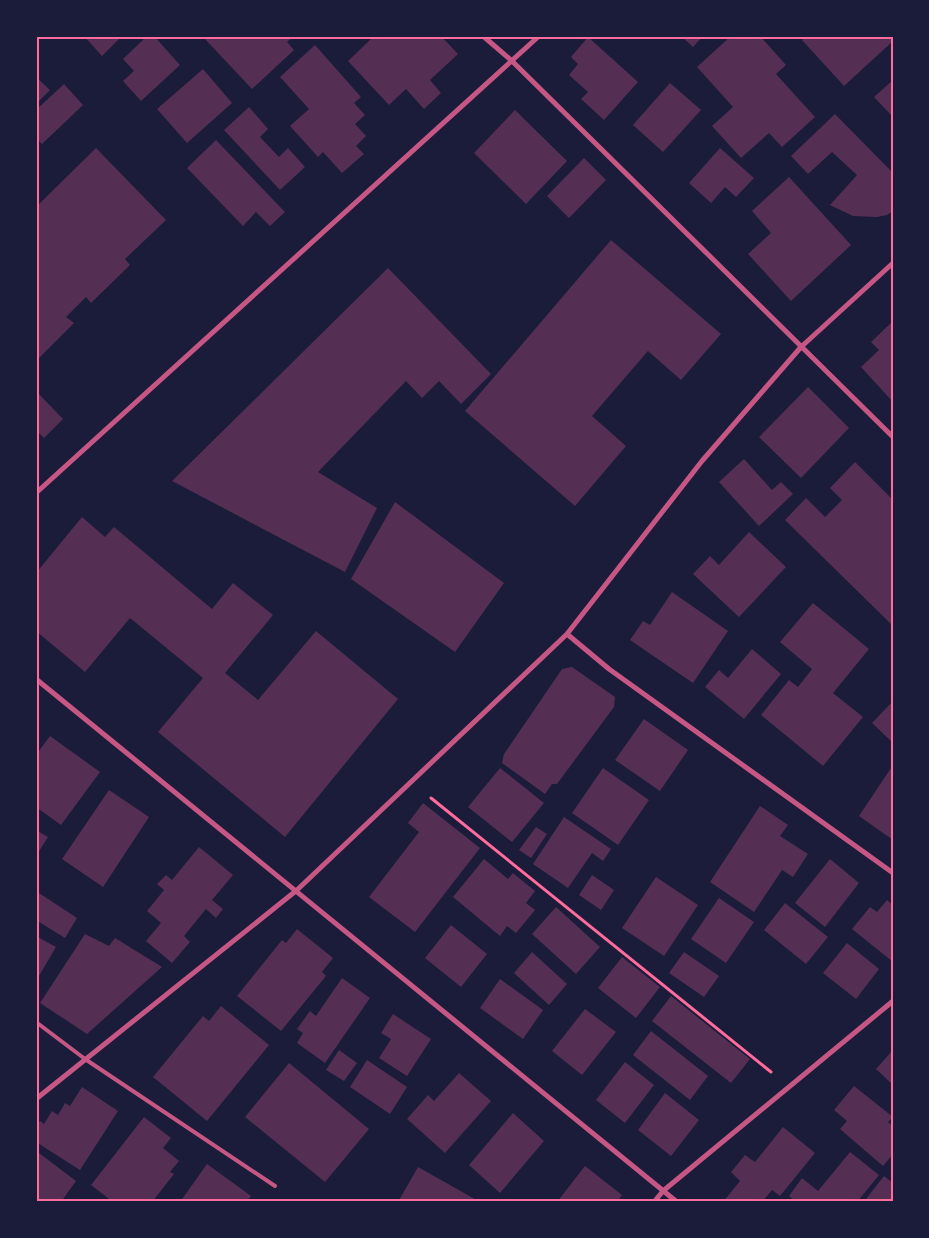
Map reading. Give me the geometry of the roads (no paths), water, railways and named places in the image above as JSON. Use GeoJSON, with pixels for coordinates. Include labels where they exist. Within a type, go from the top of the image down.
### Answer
{"type":"FeatureCollection","features":[{"type":"Feature","properties":{"kind":"street"},"geometry":{"type":"LineString","coordinates":[[483,36],[512,61],[893,437]]}},
{"type":"Feature","properties":{"kind":"street"},"geometry":{"type":"LineString","coordinates":[[36,493],[539,36]]}},
{"type":"Feature","properties":{"kind":"street"},"geometry":{"type":"LineString","coordinates":[[36,1099],[297,890],[566,634],[702,461],[801,347],[893,262]]}},
{"type":"Feature","properties":{"kind":"street"},"geometry":{"type":"LineString","coordinates":[[566,634],[609,669],[893,873]]}},
{"type":"Feature","properties":{"kind":"street"},"geometry":{"type":"LineString","coordinates":[[36,679],[297,890],[676,1202]]}},
{"type":"Feature","properties":{"kind":"street"},"geometry":{"type":"LineString","coordinates":[[654,1202],[663,1191],[893,1001]]}},
{"type":"Feature","properties":{"kind":"lane"},"geometry":{"type":"LineString","coordinates":[[36,1022],[86,1059],[275,1186]]}}]}
